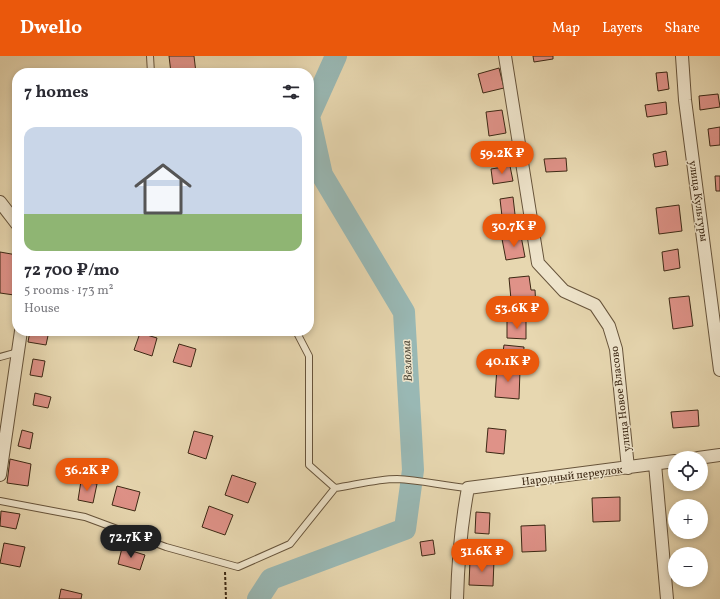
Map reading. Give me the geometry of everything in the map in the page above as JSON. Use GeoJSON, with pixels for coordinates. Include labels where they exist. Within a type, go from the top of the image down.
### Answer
{"type":"FeatureCollection","features":[{"type":"Feature","properties":{"kind":"street","name":"улица Новое Власово"},"geometry":{"type":"LineString","coordinates":[[505,56],[538,263],[564,292],[595,305],[608,326],[616,349],[628,468]]}},
{"type":"Feature","properties":{"kind":"street","name":"улица Культуры"},"geometry":{"type":"LineString","coordinates":[[682,56],[686,100],[720,370]]}},
{"type":"Feature","properties":{"kind":"street"},"geometry":{"type":"LineString","coordinates":[[0,202],[12,218]]}},
{"type":"Feature","properties":{"kind":"street"},"geometry":{"type":"LineString","coordinates":[[0,475],[20,336]]}},
{"type":"Feature","properties":{"kind":"street"},"geometry":{"type":"LineString","coordinates":[[708,457],[720,455]]}},
{"type":"Feature","properties":{"kind":"street","name":"Народный переулок"},"geometry":{"type":"LineString","coordinates":[[468,488],[668,462]]}},
{"type":"Feature","properties":{"kind":"street"},"geometry":{"type":"LineString","coordinates":[[654,464],[667,599]]}},
{"type":"Feature","properties":{"kind":"street"},"geometry":{"type":"LineString","coordinates":[[457,599],[460,546],[468,488]]}},
{"type":"Feature","properties":{"kind":"lane"},"geometry":{"type":"LineString","coordinates":[[150,56],[151,68]]}},
{"type":"Feature","properties":{"kind":"lane"},"geometry":{"type":"LineString","coordinates":[[299,336],[309,356],[309,465],[336,488]]}},
{"type":"Feature","properties":{"kind":"lane"},"geometry":{"type":"LineString","coordinates":[[0,357],[18,352]]}},
{"type":"Feature","properties":{"kind":"lane"},"geometry":{"type":"LineString","coordinates":[[0,501],[85,517],[166,547],[238,567],[290,544],[336,488],[396,479],[429,481],[446,486],[468,488]]}},
{"type":"Feature","properties":{"kind":"path"},"geometry":{"type":"LineString","coordinates":[[224,563],[226,599]]}},
{"type":"Feature","properties":{"kind":"building"},"geometry":{"type":"Polygon","coordinates":[[[169,56],[194,56],[195,68],[170,68],[169,56]]]}},
{"type":"Feature","properties":{"kind":"building"},"geometry":{"type":"Polygon","coordinates":[[[533,56],[553,56],[553,59],[534,62],[533,56]]]}},
{"type":"Feature","properties":{"kind":"building"},"geometry":{"type":"Polygon","coordinates":[[[499,68],[504,88],[483,93],[478,74],[499,68]]]}},
{"type":"Feature","properties":{"kind":"building"},"geometry":{"type":"Polygon","coordinates":[[[667,72],[669,89],[658,91],[656,73],[667,72]]]}},
{"type":"Feature","properties":{"kind":"building"},"geometry":{"type":"Polygon","coordinates":[[[718,94],[720,107],[700,110],[699,96],[718,94]]]}},
{"type":"Feature","properties":{"kind":"building"},"geometry":{"type":"Polygon","coordinates":[[[666,102],[667,114],[647,117],[645,105],[666,102]]]}},
{"type":"Feature","properties":{"kind":"building"},"geometry":{"type":"Polygon","coordinates":[[[502,110],[506,133],[489,136],[486,112],[502,110]]]}},
{"type":"Feature","properties":{"kind":"building"},"geometry":{"type":"Polygon","coordinates":[[[720,127],[720,145],[710,146],[708,129],[720,127]]]}},
{"type":"Feature","properties":{"kind":"building"},"geometry":{"type":"Polygon","coordinates":[[[666,151],[668,165],[655,167],[653,154],[666,151]]]}},
{"type":"Feature","properties":{"kind":"building"},"geometry":{"type":"Polygon","coordinates":[[[566,158],[567,171],[546,172],[544,159],[566,158]]]}},
{"type":"Feature","properties":{"kind":"building"},"geometry":{"type":"Polygon","coordinates":[[[510,166],[513,181],[493,184],[491,169],[510,166]]]}},
{"type":"Feature","properties":{"kind":"building"},"geometry":{"type":"Polygon","coordinates":[[[715,176],[720,176],[720,191],[716,191],[715,176]]]}},
{"type":"Feature","properties":{"kind":"building"},"geometry":{"type":"Polygon","coordinates":[[[513,197],[516,223],[503,225],[500,199],[513,197]]]}},
{"type":"Feature","properties":{"kind":"building"},"geometry":{"type":"Polygon","coordinates":[[[679,205],[682,231],[659,234],[656,208],[679,205]]]}},
{"type":"Feature","properties":{"kind":"building"},"geometry":{"type":"Polygon","coordinates":[[[521,236],[525,257],[506,260],[502,239],[521,236]]]}},
{"type":"Feature","properties":{"kind":"building"},"geometry":{"type":"Polygon","coordinates":[[[678,249],[680,268],[664,271],[662,252],[678,249]]]}},
{"type":"Feature","properties":{"kind":"building"},"geometry":{"type":"Polygon","coordinates":[[[0,252],[12,254],[12,295],[0,293],[0,252]]]}},
{"type":"Feature","properties":{"kind":"building"},"geometry":{"type":"Polygon","coordinates":[[[529,276],[531,290],[535,290],[536,308],[512,310],[509,278],[529,276]]]}},
{"type":"Feature","properties":{"kind":"building"},"geometry":{"type":"Polygon","coordinates":[[[689,296],[693,326],[673,329],[669,298],[689,296]]]}},
{"type":"Feature","properties":{"kind":"building"},"geometry":{"type":"Polygon","coordinates":[[[507,321],[526,321],[526,339],[507,338],[507,321]]]}},
{"type":"Feature","properties":{"kind":"building"},"geometry":{"type":"Polygon","coordinates":[[[29,336],[48,336],[46,345],[28,342],[29,336]]]}},
{"type":"Feature","properties":{"kind":"building"},"geometry":{"type":"Polygon","coordinates":[[[139,336],[150,336],[157,338],[152,356],[134,350],[139,336]]]}},
{"type":"Feature","properties":{"kind":"building"},"geometry":{"type":"Polygon","coordinates":[[[179,344],[196,349],[191,367],[173,362],[179,344]]]}},
{"type":"Feature","properties":{"kind":"building"},"geometry":{"type":"Polygon","coordinates":[[[504,345],[524,347],[523,362],[502,359],[504,345]]]}},
{"type":"Feature","properties":{"kind":"building"},"geometry":{"type":"Polygon","coordinates":[[[33,359],[45,361],[42,377],[30,375],[33,359]]]}},
{"type":"Feature","properties":{"kind":"building"},"geometry":{"type":"Polygon","coordinates":[[[497,367],[520,370],[519,399],[495,397],[497,367]]]}},
{"type":"Feature","properties":{"kind":"building"},"geometry":{"type":"Polygon","coordinates":[[[35,393],[51,397],[48,408],[33,405],[35,393]]]}},
{"type":"Feature","properties":{"kind":"building"},"geometry":{"type":"Polygon","coordinates":[[[698,410],[699,426],[673,428],[671,412],[698,410]]]}},
{"type":"Feature","properties":{"kind":"building"},"geometry":{"type":"Polygon","coordinates":[[[488,428],[506,430],[504,454],[486,452],[488,428]]]}},
{"type":"Feature","properties":{"kind":"building"},"geometry":{"type":"Polygon","coordinates":[[[22,430],[33,433],[30,449],[18,446],[22,430]]]}},
{"type":"Feature","properties":{"kind":"building"},"geometry":{"type":"Polygon","coordinates":[[[194,431],[213,436],[206,459],[188,453],[194,431]]]}},
{"type":"Feature","properties":{"kind":"building"},"geometry":{"type":"Polygon","coordinates":[[[10,459],[31,464],[28,486],[7,483],[10,459]]]}},
{"type":"Feature","properties":{"kind":"building"},"geometry":{"type":"Polygon","coordinates":[[[232,475],[256,483],[248,503],[225,495],[232,475]]]}},
{"type":"Feature","properties":{"kind":"building"},"geometry":{"type":"Polygon","coordinates":[[[81,481],[97,484],[93,503],[78,500],[81,481]]]}},
{"type":"Feature","properties":{"kind":"building"},"geometry":{"type":"Polygon","coordinates":[[[117,486],[140,492],[135,511],[112,505],[117,486]]]}},
{"type":"Feature","properties":{"kind":"building"},"geometry":{"type":"Polygon","coordinates":[[[620,497],[620,521],[593,522],[592,498],[620,497]]]}},
{"type":"Feature","properties":{"kind":"building"},"geometry":{"type":"Polygon","coordinates":[[[209,506],[233,515],[225,535],[202,527],[209,506]]]}},
{"type":"Feature","properties":{"kind":"building"},"geometry":{"type":"Polygon","coordinates":[[[1,511],[20,514],[16,529],[0,526],[1,511]]]}},
{"type":"Feature","properties":{"kind":"building"},"geometry":{"type":"Polygon","coordinates":[[[476,512],[490,513],[489,534],[475,533],[476,512]]]}},
{"type":"Feature","properties":{"kind":"building"},"geometry":{"type":"Polygon","coordinates":[[[545,525],[546,551],[522,552],[521,526],[545,525]]]}},
{"type":"Feature","properties":{"kind":"building"},"geometry":{"type":"Polygon","coordinates":[[[433,540],[435,554],[422,556],[420,542],[433,540]]]}},
{"type":"Feature","properties":{"kind":"building"},"geometry":{"type":"Polygon","coordinates":[[[4,543],[25,547],[20,567],[0,563],[4,543]]]}},
{"type":"Feature","properties":{"kind":"building"},"geometry":{"type":"Polygon","coordinates":[[[122,548],[145,555],[140,570],[118,564],[122,548]]]}},
{"type":"Feature","properties":{"kind":"building"},"geometry":{"type":"Polygon","coordinates":[[[470,560],[494,560],[493,586],[469,585],[470,560]]]}},
{"type":"Feature","properties":{"kind":"building"},"geometry":{"type":"Polygon","coordinates":[[[61,589],[82,594],[81,599],[59,599],[61,589]]]}},
{"type":"Feature","properties":{"kind":"waterway","name":"Везлома"},"geometry":{"type":"LineString","coordinates":[[314,105],[336,56]]}},
{"type":"Feature","properties":{"kind":"waterway","name":"Везлома"},"geometry":{"type":"LineString","coordinates":[[258,599],[271,579],[405,529],[413,470],[404,312],[322,175],[314,139]]}}]}
